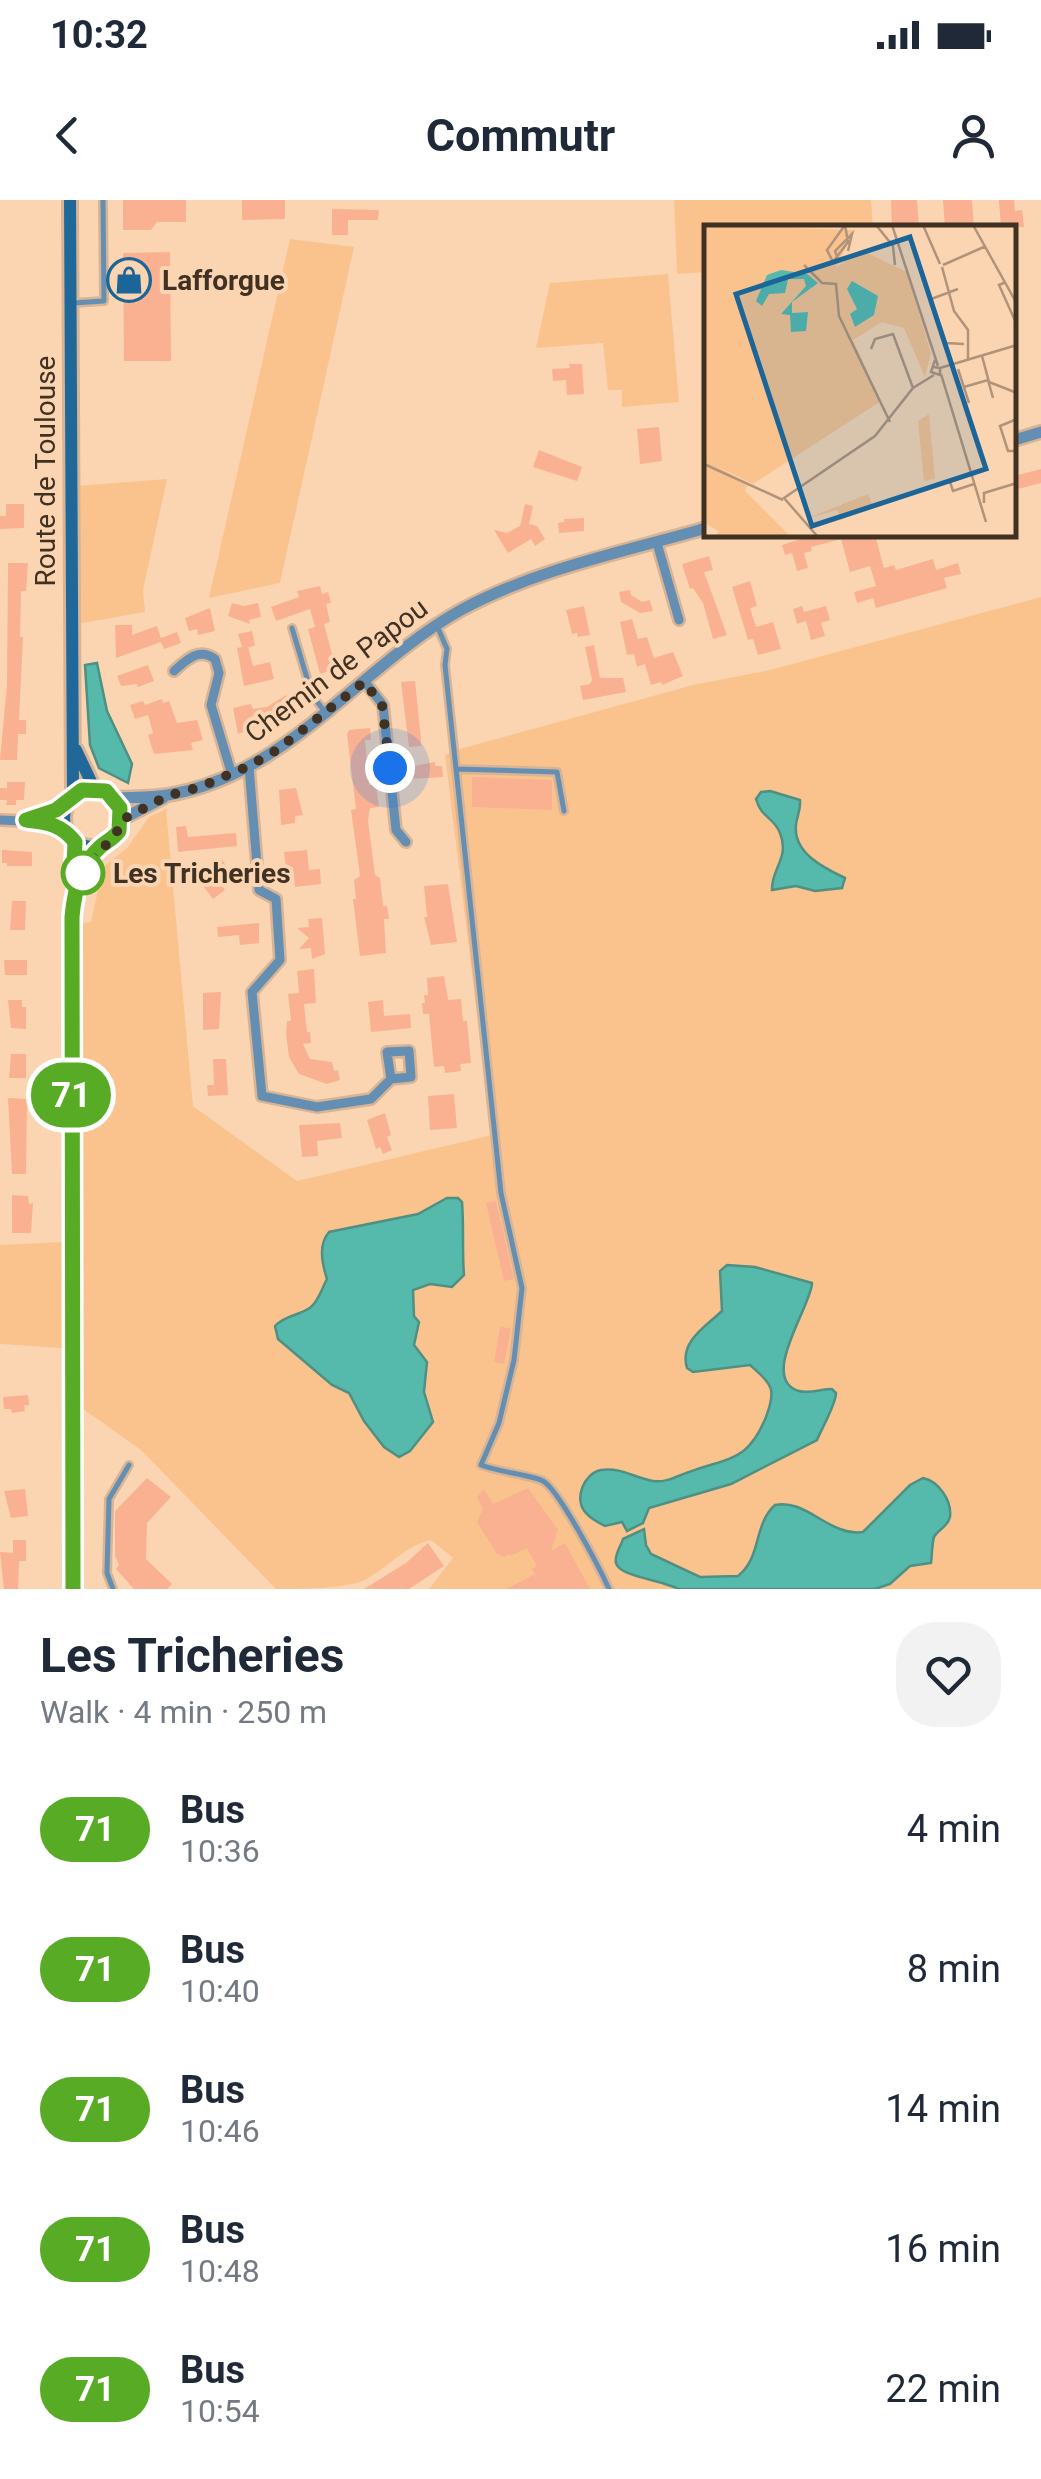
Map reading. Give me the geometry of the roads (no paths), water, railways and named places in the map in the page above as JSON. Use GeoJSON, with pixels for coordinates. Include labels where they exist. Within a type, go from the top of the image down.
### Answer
{"type":"FeatureCollection","features":[{"type":"Feature","properties":{"kind":"main road","name":"Route de Toulouse"},"geometry":{"type":"LineString","coordinates":[[70,200],[70,800]]}},
{"type":"Feature","properties":{"kind":"main road","name":"Route de Toulouse"},"geometry":{"type":"LineString","coordinates":[[73,743],[94,788]]}},
{"type":"Feature","properties":{"kind":"main road"},"geometry":{"type":"LineString","coordinates":[[76,887],[101,846],[119,831],[122,820],[115,798],[94,788],[70,800],[63,817],[75,842],[101,846]]}},
{"type":"Feature","properties":{"kind":"main road"},"geometry":{"type":"LineString","coordinates":[[73,1589],[70,1100],[75,842]]}},
{"type":"Feature","properties":{"kind":"street"},"geometry":{"type":"LineString","coordinates":[[1016,439],[1041,432]]}},
{"type":"Feature","properties":{"kind":"street","name":"Chemin de Papou"},"geometry":{"type":"LineString","coordinates":[[122,820],[167,796],[232,775],[277,750],[436,625],[486,598],[539,577],[704,529]]}},
{"type":"Feature","properties":{"kind":"street"},"geometry":{"type":"LineString","coordinates":[[657,543],[679,620]]}},
{"type":"Feature","properties":{"kind":"street"},"geometry":{"type":"LineString","coordinates":[[174,671],[189,657],[200,654],[215,659],[219,672],[211,705],[232,775]]}},
{"type":"Feature","properties":{"kind":"street"},"geometry":{"type":"LineString","coordinates":[[364,682],[382,705],[396,830],[406,842]]}},
{"type":"Feature","properties":{"kind":"street"},"geometry":{"type":"LineString","coordinates":[[249,766],[260,890],[276,899],[280,960],[252,992],[262,1096],[317,1107],[371,1099],[391,1079]]}},
{"type":"Feature","properties":{"kind":"street","name":"Chemin de Papou"},"geometry":{"type":"LineString","coordinates":[[115,798],[167,796]]}},
{"type":"Feature","properties":{"kind":"street"},"geometry":{"type":"LineString","coordinates":[[26,820],[44,816],[70,800]]}},
{"type":"Feature","properties":{"kind":"street"},"geometry":{"type":"LineString","coordinates":[[0,820],[45,822],[66,830]]}},
{"type":"Feature","properties":{"kind":"lane"},"geometry":{"type":"LineString","coordinates":[[70,303],[104,301],[103,200]]}},
{"type":"Feature","properties":{"kind":"lane"},"geometry":{"type":"LineString","coordinates":[[436,625],[447,649],[445,665],[501,1193],[522,1288],[514,1360],[499,1423],[482,1465],[505,1474],[542,1480],[558,1496],[609,1589]]}},
{"type":"Feature","properties":{"kind":"lane"},"geometry":{"type":"LineString","coordinates":[[292,628],[312,696],[326,712]]}},
{"type":"Feature","properties":{"kind":"lane"},"geometry":{"type":"LineString","coordinates":[[456,769],[557,772],[564,811]]}},
{"type":"Feature","properties":{"kind":"lane"},"geometry":{"type":"LineString","coordinates":[[113,1589],[107,1573],[110,1499],[129,1464]]}},
{"type":"Feature","properties":{"kind":"water"},"geometry":{"type":"Polygon","coordinates":[[[97,663],[107,711],[132,764],[128,783],[99,768],[90,745],[85,665],[97,663]]]}},
{"type":"Feature","properties":{"kind":"water"},"geometry":{"type":"Polygon","coordinates":[[[761,792],[800,800],[796,825],[799,844],[812,858],[845,878],[842,888],[815,891],[796,886],[772,890],[782,842],[756,799],[761,792]]]}},
{"type":"Feature","properties":{"kind":"water"},"geometry":{"type":"Polygon","coordinates":[[[447,1198],[462,1202],[464,1275],[452,1287],[430,1284],[413,1290],[414,1316],[419,1322],[414,1345],[427,1362],[424,1392],[433,1422],[410,1451],[399,1457],[384,1447],[349,1393],[332,1385],[278,1339],[275,1326],[311,1307],[318,1297],[327,1279],[322,1248],[329,1232],[418,1214],[447,1198]]]}},
{"type":"Feature","properties":{"kind":"water"},"geometry":{"type":"Polygon","coordinates":[[[727,1265],[755,1267],[812,1283],[790,1341],[784,1372],[788,1384],[799,1391],[832,1389],[836,1393],[817,1440],[731,1484],[649,1508],[643,1523],[627,1531],[622,1522],[605,1526],[588,1515],[580,1501],[585,1481],[595,1472],[615,1470],[653,1481],[667,1480],[736,1456],[759,1432],[772,1393],[768,1383],[750,1365],[693,1372],[687,1368],[690,1343],[722,1311],[720,1271],[727,1265]]]}},
{"type":"Feature","properties":{"kind":"water"},"geometry":{"type":"Polygon","coordinates":[[[923,1478],[943,1492],[950,1511],[949,1520],[934,1537],[931,1563],[910,1566],[890,1584],[875,1589],[678,1589],[625,1572],[616,1563],[623,1539],[644,1529],[651,1554],[700,1577],[738,1576],[751,1560],[763,1522],[775,1505],[797,1507],[840,1529],[863,1532],[910,1485],[923,1478]]]}},
{"type":"Feature","properties":{"kind":"place","name":"Lafforgue"},"geometry":{"type":"Point","coordinates":[129,280]}},
{"type":"Feature","properties":{"kind":"place","name":"Les Tricheries"},"geometry":{"type":"Point","coordinates":[83,873]}}]}
